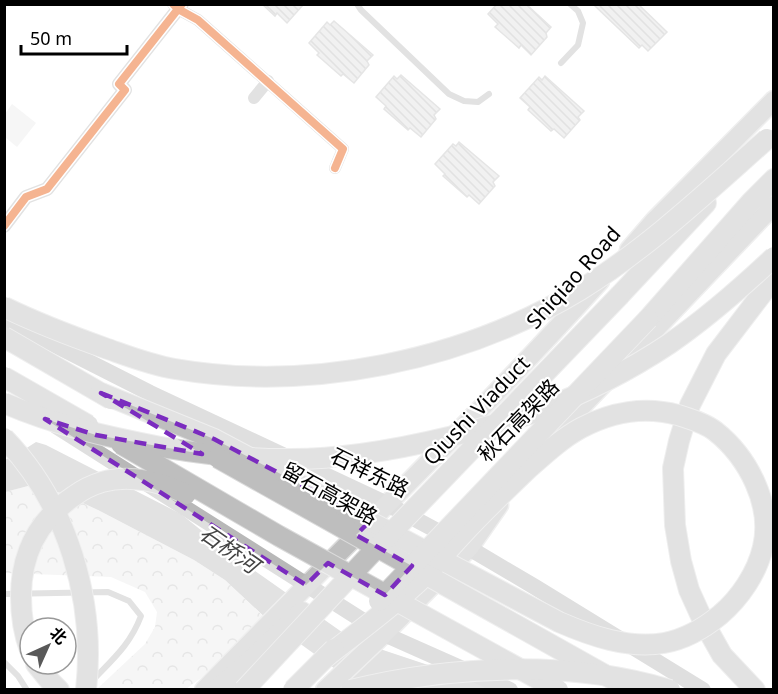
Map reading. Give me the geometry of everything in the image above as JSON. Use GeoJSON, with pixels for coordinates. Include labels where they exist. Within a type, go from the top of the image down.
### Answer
{"type":"FeatureCollection","features":[{"type":"Feature","properties":{"kind":"highway"},"geometry":{"type":"LineString","coordinates":[[4,307],[79,339],[173,369],[221,375],[269,376],[316,374],[379,367],[454,347],[491,333],[546,309],[582,289],[669,225],[770,135]]}},
{"type":"Feature","properties":{"kind":"highway","name":"Qiushi Viaduct"},"geometry":{"type":"LineString","coordinates":[[367,558],[770,135]]}},
{"type":"Feature","properties":{"kind":"highway","name":"秋石高架路"},"geometry":{"type":"LineString","coordinates":[[293,690],[648,319],[774,179]]}},
{"type":"Feature","properties":{"kind":"highway"},"geometry":{"type":"LineString","coordinates":[[4,403],[96,435],[228,457],[296,459],[343,457],[391,449],[474,430],[535,412],[583,392],[669,344],[737,292],[774,257]]}},
{"type":"Feature","properties":{"kind":"highway"},"geometry":{"type":"LineString","coordinates":[[755,690],[722,656],[689,590],[675,525],[673,468],[690,405],[716,354],[774,278]]}},
{"type":"Feature","properties":{"kind":"highway","name":"留石高架路"},"geometry":{"type":"LineString","coordinates":[[4,338],[632,690]]}},
{"type":"Feature","properties":{"kind":"highway"},"geometry":{"type":"LineString","coordinates":[[4,376],[279,536],[558,690]]}},
{"type":"Feature","properties":{"kind":"highway"},"geometry":{"type":"LineString","coordinates":[[101,393],[214,439],[392,533],[433,555],[444,561],[454,567],[559,622],[587,634],[617,642],[652,644],[685,637],[711,622],[736,599],[748,582],[763,547],[764,519],[758,491],[748,469],[732,448],[714,430],[691,419],[666,412],[652,411],[618,413],[599,420],[556,444],[490,505],[483,513],[445,553],[437,561],[415,586],[326,657]]}},
{"type":"Feature","properties":{"kind":"highway"},"geometry":{"type":"LineString","coordinates":[[4,438],[21,454],[53,506],[70,549],[81,587],[86,622],[88,652],[85,690]]}},
{"type":"Feature","properties":{"kind":"highway"},"geometry":{"type":"LineString","coordinates":[[21,616],[22,571],[30,547],[41,526],[61,505],[83,490],[103,482],[130,479],[168,485],[195,498],[393,612],[449,630]]}},
{"type":"Feature","properties":{"kind":"highway"},"geometry":{"type":"LineString","coordinates":[[216,690],[302,612],[367,558]]}},
{"type":"Feature","properties":{"kind":"highway"},"geometry":{"type":"LineString","coordinates":[[244,690],[367,558]]}},
{"type":"Feature","properties":{"kind":"highway"},"geometry":{"type":"LineString","coordinates":[[351,690],[382,682],[454,671],[538,670],[604,676],[670,690]]}},
{"type":"Feature","properties":{"kind":"highway"},"geometry":{"type":"LineString","coordinates":[[46,676],[60,690]]}},
{"type":"Feature","properties":{"kind":"main road","name":"Shiqiao Road"},"geometry":{"type":"LineString","coordinates":[[204,690],[551,336],[655,220],[774,100]]}},
{"type":"Feature","properties":{"kind":"main road"},"geometry":{"type":"LineString","coordinates":[[326,688],[469,548],[529,462],[774,205]]}},
{"type":"Feature","properties":{"kind":"main road","name":"石祥东路"},"geometry":{"type":"LineString","coordinates":[[4,319],[150,393],[387,504],[469,548],[703,690]]}},
{"type":"Feature","properties":{"kind":"main road"},"geometry":{"type":"LineString","coordinates":[[4,394],[272,562],[301,590],[381,636],[510,690]]}},
{"type":"Feature","properties":{"kind":"street"},"geometry":{"type":"LineString","coordinates":[[4,226],[26,197],[47,189],[125,90],[119,84],[178,6],[198,20],[343,148],[336,168]]}},
{"type":"Feature","properties":{"kind":"street"},"geometry":{"type":"LineString","coordinates":[[254,98],[268,81]]}},
{"type":"Feature","properties":{"kind":"lane"},"geometry":{"type":"LineString","coordinates":[[357,4],[449,94],[464,101],[478,102],[489,94]]}},
{"type":"Feature","properties":{"kind":"lane"},"geometry":{"type":"LineString","coordinates":[[561,63],[578,45],[584,23],[578,11],[570,4]]}},
{"type":"Feature","properties":{"kind":"lane"},"geometry":{"type":"LineString","coordinates":[[4,594],[108,592],[129,601],[141,616],[134,633],[122,650],[85,690]]}},
{"type":"Feature","properties":{"kind":"lane"},"geometry":{"type":"LineString","coordinates":[[4,662],[18,676],[27,690]]}},
{"type":"Feature","properties":{"kind":"highlighted area"},"geometry":{"type":"Polygon","coordinates":[[[101,393],[214,439],[370,521],[356,535],[412,566],[385,595],[328,563],[306,585],[45,419],[96,435],[202,454],[101,393]]]}},
{"type":"Feature","properties":{"kind":"green space"},"geometry":{"type":"Polygon","coordinates":[[[12,104],[36,123],[17,147],[5,137],[5,114],[12,104]]]}},
{"type":"Feature","properties":{"kind":"green space"},"geometry":{"type":"Polygon","coordinates":[[[28,486],[61,493],[194,560],[225,580],[263,616],[201,678],[186,689],[97,689],[145,644],[155,627],[157,612],[145,592],[111,577],[5,573],[4,492],[28,486]]]}},
{"type":"Feature","properties":{"kind":"shaded area"},"geometry":{"type":"Polygon","coordinates":[[[36,442],[181,514],[228,552],[356,642],[476,681],[491,689],[363,689],[270,622],[225,580],[194,560],[61,493],[28,486],[5,492],[5,460],[36,442]]]}},
{"type":"Feature","properties":{"kind":"building"},"geometry":{"type":"Polygon","coordinates":[[[262,4],[303,5],[287,23],[277,13],[275,16],[262,4]]]}},
{"type":"Feature","properties":{"kind":"building"},"geometry":{"type":"Polygon","coordinates":[[[497,4],[526,4],[551,27],[546,33],[547,37],[531,55],[521,45],[519,48],[495,27],[498,24],[488,14],[497,4]]]}},
{"type":"Feature","properties":{"kind":"building"},"geometry":{"type":"Polygon","coordinates":[[[597,4],[638,4],[667,32],[648,51],[642,45],[639,48],[595,6],[597,4]]]}},
{"type":"Feature","properties":{"kind":"building"},"geometry":{"type":"Polygon","coordinates":[[[334,21],[373,55],[367,61],[369,65],[354,83],[343,74],[341,76],[317,55],[319,53],[309,43],[327,22],[330,25],[334,21]]]}},
{"type":"Feature","properties":{"kind":"building"},"geometry":{"type":"Polygon","coordinates":[[[401,75],[440,109],[434,115],[436,119],[421,137],[410,128],[408,130],[384,109],[386,106],[376,97],[394,76],[397,79],[401,75]]]}},
{"type":"Feature","properties":{"kind":"building"},"geometry":{"type":"Polygon","coordinates":[[[545,76],[584,111],[578,117],[580,120],[564,138],[554,129],[551,131],[528,110],[530,107],[520,98],[539,77],[542,80],[545,76]]]}},
{"type":"Feature","properties":{"kind":"building"},"geometry":{"type":"Polygon","coordinates":[[[459,142],[499,176],[493,182],[495,186],[479,204],[469,195],[467,197],[443,176],[445,174],[435,164],[453,144],[456,146],[459,142]]]}},
{"type":"Feature","properties":{"kind":"cycle path"},"geometry":{"type":"LineString","coordinates":[[173,4],[198,20],[343,149],[335,168]]}},
{"type":"Feature","properties":{"kind":"cycle path"},"geometry":{"type":"LineString","coordinates":[[4,226],[26,197],[47,189],[125,90],[119,84],[182,4]]}},
{"type":"Feature","properties":{"kind":"water label","name":"石桥河"},"geometry":{"type":"Point","coordinates":[230,548]}}]}
